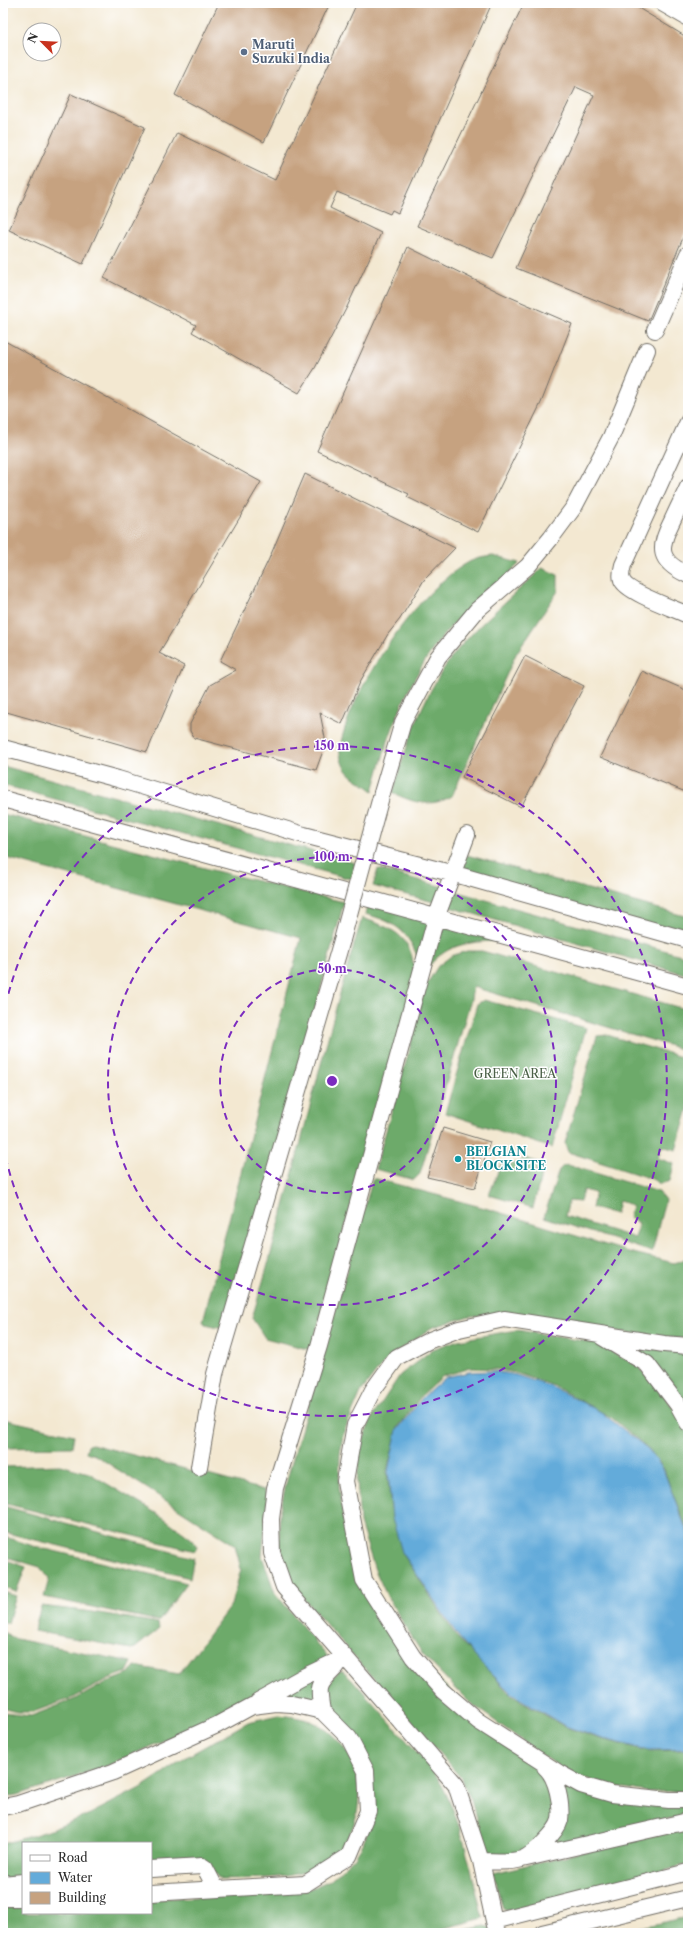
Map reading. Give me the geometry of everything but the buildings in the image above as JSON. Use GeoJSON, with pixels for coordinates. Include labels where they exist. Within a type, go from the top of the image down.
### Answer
{"type":"FeatureCollection","features":[{"type":"Feature","properties":{"kind":"street"},"geometry":{"type":"LineString","coordinates":[[662,3],[688,18]]}},
{"type":"Feature","properties":{"kind":"street"},"geometry":{"type":"LineString","coordinates":[[655,330],[688,254]]}},
{"type":"Feature","properties":{"kind":"street"},"geometry":{"type":"LineString","coordinates":[[199,1467],[215,1374],[342,940],[403,722],[438,657],[477,610],[528,566],[574,507],[611,437],[647,350]]}},
{"type":"Feature","properties":{"kind":"street"},"geometry":{"type":"LineString","coordinates":[[688,422],[623,565],[621,574],[622,582],[630,590],[688,615]]}},
{"type":"Feature","properties":{"kind":"street"},"geometry":{"type":"LineString","coordinates":[[688,487],[664,536],[662,552],[672,566],[688,575]]}},
{"type":"Feature","properties":{"kind":"street"},"geometry":{"type":"LineString","coordinates":[[3,748],[118,779],[304,835],[453,874],[688,940]]}},
{"type":"Feature","properties":{"kind":"street"},"geometry":{"type":"LineString","coordinates":[[3,799],[688,986]]}},
{"type":"Feature","properties":{"kind":"street"},"geometry":{"type":"LineString","coordinates":[[467,835],[436,918],[319,1346],[275,1488],[271,1519],[272,1553],[284,1587],[456,1785],[481,1861],[496,1927],[688,1872]]}},
{"type":"Feature","properties":{"kind":"street"},"geometry":{"type":"LineString","coordinates":[[688,1346],[504,1319],[459,1329],[430,1340],[397,1357],[373,1390],[354,1424],[345,1482],[364,1580],[413,1657],[443,1691],[478,1721],[533,1757],[581,1785],[612,1794],[668,1800],[688,1800]]}},
{"type":"Feature","properties":{"kind":"street"},"geometry":{"type":"LineString","coordinates":[[594,1332],[647,1364],[678,1405],[688,1423]]}},
{"type":"Feature","properties":{"kind":"street"},"geometry":{"type":"LineString","coordinates":[[3,1807],[18,1804],[113,1772],[217,1725],[301,1678],[346,1658]]}},
{"type":"Feature","properties":{"kind":"street"},"geometry":{"type":"LineString","coordinates":[[322,1711],[318,1692],[321,1681],[346,1658]]}},
{"type":"Feature","properties":{"kind":"street"},"geometry":{"type":"LineString","coordinates":[[152,1893],[305,1884],[349,1856],[368,1811],[366,1770],[349,1738],[322,1711],[292,1704],[276,1703],[252,1706]]}},
{"type":"Feature","properties":{"kind":"street"},"geometry":{"type":"LineString","coordinates":[[522,1859],[546,1842],[560,1820],[558,1788],[549,1770],[533,1757]]}},
{"type":"Feature","properties":{"kind":"street"},"geometry":{"type":"LineString","coordinates":[[481,1861],[501,1862],[522,1859],[688,1821]]}},
{"type":"Feature","properties":{"kind":"street"},"geometry":{"type":"LineString","coordinates":[[152,1869],[202,1866],[205,1868],[216,1889]]}},
{"type":"Feature","properties":{"kind":"street"},"geometry":{"type":"LineString","coordinates":[[3,1884],[22,1882]]}},
{"type":"Feature","properties":{"kind":"street"},"geometry":{"type":"LineString","coordinates":[[3,1898],[22,1898]]}},
{"type":"Feature","properties":{"kind":"street"},"geometry":{"type":"LineString","coordinates":[[542,1933],[688,1898]]}},
{"type":"Feature","properties":{"kind":"green space"},"geometry":{"type":"Polygon","coordinates":[[[493,556],[520,563],[463,614],[432,650],[420,669],[401,707],[386,748],[373,791],[348,773],[342,762],[340,754],[340,745],[344,731],[363,685],[394,636],[431,592],[450,575],[469,562],[493,556]]]}},
{"type":"Feature","properties":{"kind":"green space"},"geometry":{"type":"Polygon","coordinates":[[[542,568],[558,575],[558,591],[516,654],[452,796],[437,802],[422,803],[415,802],[393,793],[404,755],[418,717],[426,699],[447,664],[459,648],[479,627],[542,568]]]}},
{"type":"Feature","properties":{"kind":"green space"},"geometry":{"type":"Polygon","coordinates":[[[3,766],[355,863],[351,879],[3,785],[3,766]]]}},
{"type":"Feature","properties":{"kind":"green space"},"geometry":{"type":"Polygon","coordinates":[[[3,814],[216,871],[344,902],[229,1329],[205,1324],[203,1321],[301,938],[3,857],[3,814]]]}},
{"type":"Feature","properties":{"kind":"green space"},"geometry":{"type":"Polygon","coordinates":[[[467,855],[688,917],[688,938],[456,873],[467,855]]]}},
{"type":"Feature","properties":{"kind":"green space"},"geometry":{"type":"Polygon","coordinates":[[[378,869],[447,888],[441,904],[373,886],[378,869]]]}},
{"type":"Feature","properties":{"kind":"green space"},"geometry":{"type":"Polygon","coordinates":[[[451,890],[688,957],[688,975],[446,906],[451,890]]]}},
{"type":"Feature","properties":{"kind":"green space"},"geometry":{"type":"Polygon","coordinates":[[[369,901],[433,923],[419,961],[410,942],[400,929],[385,920],[365,914],[369,901]]]}},
{"type":"Feature","properties":{"kind":"green space"},"geometry":{"type":"Polygon","coordinates":[[[362,918],[386,927],[402,938],[412,955],[414,981],[311,1350],[265,1338],[252,1318],[281,1218],[333,1018],[362,918]]]}},
{"type":"Feature","properties":{"kind":"green space"},"geometry":{"type":"Polygon","coordinates":[[[437,924],[503,940],[471,943],[453,948],[436,958],[428,967],[437,924]]]}},
{"type":"Feature","properties":{"kind":"green space"},"geometry":{"type":"Polygon","coordinates":[[[467,951],[482,951],[688,1010],[688,1051],[473,987],[471,999],[420,1174],[414,1180],[375,1169],[409,1051],[425,987],[438,966],[451,956],[467,951]]]}},
{"type":"Feature","properties":{"kind":"green space","name":"GREEN AREA"},"geometry":{"type":"Polygon","coordinates":[[[484,1000],[586,1028],[552,1148],[445,1113],[477,1004],[484,1000]]]}},
{"type":"Feature","properties":{"kind":"green space","name":"GREEN AREA"},"geometry":{"type":"Polygon","coordinates":[[[607,1035],[688,1059],[688,1109],[676,1150],[662,1146],[658,1158],[674,1164],[670,1181],[660,1184],[652,1179],[568,1152],[565,1143],[597,1036],[607,1035]]]}},
{"type":"Feature","properties":{"kind":"green space"},"geometry":{"type":"Polygon","coordinates":[[[524,1158],[544,1164],[533,1208],[489,1195],[501,1164],[514,1164],[524,1158]]]}},
{"type":"Feature","properties":{"kind":"green space"},"geometry":{"type":"Polygon","coordinates":[[[568,1165],[659,1192],[665,1200],[652,1252],[544,1217],[559,1170],[563,1166],[568,1165]],[[583,1190],[580,1202],[569,1201],[565,1216],[635,1238],[639,1223],[629,1218],[632,1205],[619,1201],[616,1214],[592,1208],[595,1193],[583,1190]]]}},
{"type":"Feature","properties":{"kind":"green space"},"geometry":{"type":"Polygon","coordinates":[[[373,1178],[485,1208],[629,1252],[674,1263],[688,1259],[688,1339],[658,1337],[505,1315],[469,1316],[431,1328],[392,1355],[376,1372],[361,1392],[343,1434],[340,1454],[339,1486],[343,1517],[350,1545],[397,1644],[543,1771],[551,1786],[554,1819],[547,1835],[521,1853],[487,1858],[471,1800],[461,1778],[295,1589],[283,1560],[280,1547],[279,1534],[281,1506],[288,1476],[373,1178]]]}},
{"type":"Feature","properties":{"kind":"green space"},"geometry":{"type":"Polygon","coordinates":[[[517,1330],[595,1343],[636,1365],[650,1377],[688,1427],[688,1531],[664,1469],[649,1449],[612,1418],[554,1386],[516,1373],[495,1369],[470,1368],[443,1376],[422,1395],[398,1427],[387,1471],[392,1518],[403,1554],[456,1636],[511,1695],[565,1727],[597,1738],[648,1751],[688,1750],[688,1791],[647,1792],[608,1785],[568,1773],[524,1742],[469,1702],[423,1655],[388,1598],[375,1570],[360,1523],[357,1481],[360,1450],[371,1419],[400,1375],[433,1349],[458,1340],[517,1330]]]}},
{"type":"Feature","properties":{"kind":"green space"},"geometry":{"type":"Polygon","coordinates":[[[625,1344],[688,1354],[688,1406],[678,1392],[625,1344]]]}},
{"type":"Feature","properties":{"kind":"green space"},"geometry":{"type":"Polygon","coordinates":[[[3,1419],[74,1435],[72,1447],[3,1448],[3,1419]]]}},
{"type":"Feature","properties":{"kind":"green space"},"geometry":{"type":"Polygon","coordinates":[[[92,1444],[264,1490],[268,1496],[262,1556],[275,1593],[331,1661],[196,1726],[107,1766],[17,1795],[3,1797],[3,1713],[31,1716],[78,1698],[103,1684],[129,1674],[135,1666],[179,1674],[231,1605],[241,1569],[235,1545],[95,1455],[86,1452],[88,1445],[92,1444]]]}},
{"type":"Feature","properties":{"kind":"green space"},"geometry":{"type":"Polygon","coordinates":[[[60,1465],[89,1473],[164,1518],[193,1540],[197,1547],[195,1551],[3,1503],[3,1467],[60,1465]]]}},
{"type":"Feature","properties":{"kind":"green space"},"geometry":{"type":"Polygon","coordinates":[[[3,1506],[194,1558],[190,1578],[3,1532],[3,1506]]]}},
{"type":"Feature","properties":{"kind":"green space"},"geometry":{"type":"Polygon","coordinates":[[[3,1536],[33,1546],[187,1583],[159,1621],[44,1597],[49,1579],[40,1567],[3,1556],[3,1536]]]}},
{"type":"Feature","properties":{"kind":"green space"},"geometry":{"type":"Polygon","coordinates":[[[3,1559],[26,1567],[16,1592],[3,1587],[3,1559]]]}},
{"type":"Feature","properties":{"kind":"green space"},"geometry":{"type":"Polygon","coordinates":[[[3,1592],[16,1596],[8,1623],[3,1622],[3,1592]]]}},
{"type":"Feature","properties":{"kind":"green space"},"geometry":{"type":"Polygon","coordinates":[[[41,1606],[93,1612],[158,1623],[159,1629],[135,1648],[131,1649],[34,1631],[41,1606]]]}},
{"type":"Feature","properties":{"kind":"green space"},"geometry":{"type":"Polygon","coordinates":[[[3,1632],[16,1639],[132,1662],[127,1672],[110,1678],[75,1697],[33,1712],[17,1712],[3,1708],[3,1632]]]}},
{"type":"Feature","properties":{"kind":"green space"},"geometry":{"type":"Polygon","coordinates":[[[339,1671],[343,1671],[432,1769],[442,1785],[450,1803],[464,1841],[483,1918],[426,1933],[3,1933],[3,1908],[22,1907],[22,1914],[152,1914],[152,1899],[268,1894],[312,1888],[330,1880],[354,1858],[363,1844],[372,1819],[357,1739],[345,1722],[328,1703],[324,1686],[339,1671]]]}},
{"type":"Feature","properties":{"kind":"green space"},"geometry":{"type":"Polygon","coordinates":[[[308,1676],[321,1680],[321,1710],[277,1692],[308,1676]]]}},
{"type":"Feature","properties":{"kind":"green space"},"geometry":{"type":"Polygon","coordinates":[[[279,1715],[307,1720],[322,1727],[332,1735],[349,1755],[354,1767],[359,1793],[355,1821],[350,1834],[343,1845],[334,1856],[323,1864],[286,1876],[272,1878],[219,1879],[209,1865],[152,1864],[152,1842],[22,1842],[22,1877],[3,1879],[3,1844],[48,1831],[90,1814],[142,1787],[188,1756],[248,1722],[279,1715]]]}},
{"type":"Feature","properties":{"kind":"green space"},"geometry":{"type":"Polygon","coordinates":[[[557,1782],[688,1807],[688,1815],[532,1854],[551,1838],[557,1782]]]}},
{"type":"Feature","properties":{"kind":"green space"},"geometry":{"type":"Polygon","coordinates":[[[688,1827],[688,1864],[622,1883],[508,1911],[503,1909],[493,1873],[688,1827]]]}},
{"type":"Feature","properties":{"kind":"green space"},"geometry":{"type":"Polygon","coordinates":[[[688,1917],[688,1933],[612,1933],[688,1917]]]}},
{"type":"Feature","properties":{"kind":"green space"},"geometry":{"type":"Polygon","coordinates":[[[485,1926],[493,1929],[492,1933],[450,1933],[485,1926]]]}},
{"type":"Feature","properties":{"kind":"water"},"geometry":{"type":"Polygon","coordinates":[[[494,1371],[516,1375],[552,1387],[601,1412],[648,1449],[663,1469],[688,1534],[688,1749],[648,1750],[600,1738],[565,1726],[512,1694],[479,1661],[458,1636],[402,1552],[392,1518],[388,1471],[397,1430],[423,1397],[446,1377],[469,1372],[494,1371]]]}},
{"type":"Feature","properties":{"kind":"place","name":"Maruti Suzuki India"},"geometry":{"type":"Point","coordinates":[244,52]}},
{"type":"Feature","properties":{"kind":"place","name":"BELGIAN BLOCK SITE"},"geometry":{"type":"Point","coordinates":[458,1159]}}]}
